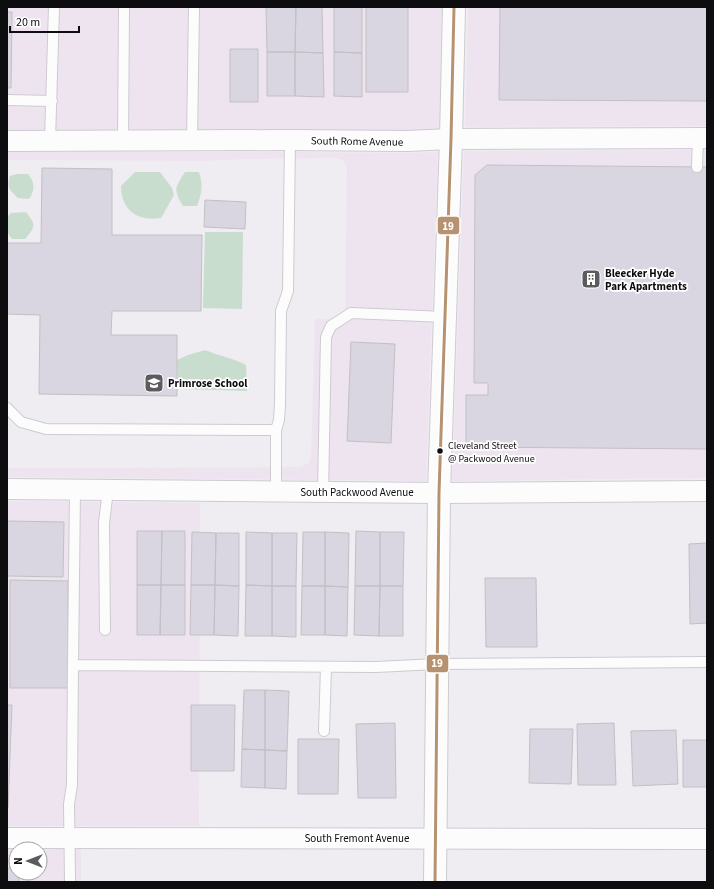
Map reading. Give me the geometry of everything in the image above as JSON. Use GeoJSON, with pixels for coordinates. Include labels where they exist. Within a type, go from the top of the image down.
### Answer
{"type":"FeatureCollection","features":[{"type":"Feature","properties":{"kind":"main road"},"geometry":{"type":"LineString","coordinates":[[435,882],[439,493],[454,7]]}},
{"type":"Feature","properties":{"kind":"street","name":"South Rome Avenue"},"geometry":{"type":"LineString","coordinates":[[7,141],[290,140],[407,142],[451,139],[702,138]]}},
{"type":"Feature","properties":{"kind":"street","name":"South Packwood Avenue"},"geometry":{"type":"LineString","coordinates":[[7,489],[439,493],[707,491]]}},
{"type":"Feature","properties":{"kind":"street","name":"South Fremont Avenue"},"geometry":{"type":"LineString","coordinates":[[7,838],[707,839]]}},
{"type":"Feature","properties":{"kind":"lane"},"geometry":{"type":"LineString","coordinates":[[50,140],[54,7]]}},
{"type":"Feature","properties":{"kind":"lane"},"geometry":{"type":"LineString","coordinates":[[123,140],[124,7]]}},
{"type":"Feature","properties":{"kind":"lane"},"geometry":{"type":"LineString","coordinates":[[192,140],[194,7]]}},
{"type":"Feature","properties":{"kind":"lane"},"geometry":{"type":"LineString","coordinates":[[7,100],[52,101]]}},
{"type":"Feature","properties":{"kind":"lane"},"geometry":{"type":"LineString","coordinates":[[697,167],[702,138]]}},
{"type":"Feature","properties":{"kind":"lane"},"geometry":{"type":"LineString","coordinates":[[276,491],[276,430],[279,420],[280,404],[281,311],[288,291],[290,140]]}},
{"type":"Feature","properties":{"kind":"lane"},"geometry":{"type":"LineString","coordinates":[[323,492],[326,337],[331,326],[351,313],[445,317]]}},
{"type":"Feature","properties":{"kind":"lane"},"geometry":{"type":"LineString","coordinates":[[7,408],[22,422],[46,429],[276,430]]}},
{"type":"Feature","properties":{"kind":"lane"},"geometry":{"type":"LineString","coordinates":[[70,882],[69,804],[72,785],[75,490]]}},
{"type":"Feature","properties":{"kind":"lane"},"geometry":{"type":"LineString","coordinates":[[105,630],[104,523],[108,490]]}},
{"type":"Feature","properties":{"kind":"lane"},"geometry":{"type":"LineString","coordinates":[[73,665],[376,667],[437,664],[707,662]]}},
{"type":"Feature","properties":{"kind":"lane"},"geometry":{"type":"LineString","coordinates":[[324,731],[326,667]]}},
{"type":"Feature","properties":{"kind":"shaded area"},"geometry":{"type":"Polygon","coordinates":[[[7,7],[444,7],[451,139],[7,141],[7,7]]]}},
{"type":"Feature","properties":{"kind":"shaded area"},"geometry":{"type":"Polygon","coordinates":[[[468,7],[707,7],[707,126],[465,127],[468,7]]]}},
{"type":"Feature","properties":{"kind":"shaded area","name":"Bleecker Hyde Park Apartments"},"geometry":{"type":"Polygon","coordinates":[[[707,150],[707,478],[452,481],[464,151],[707,150]]]}},
{"type":"Feature","properties":{"kind":"shaded area"},"geometry":{"type":"Polygon","coordinates":[[[7,152],[438,152],[426,481],[7,477],[7,468],[300,467],[309,463],[311,457],[315,319],[336,319],[342,316],[345,310],[347,168],[342,160],[335,158],[205,161],[7,160],[7,152]]]}},
{"type":"Feature","properties":{"kind":"shaded area"},"geometry":{"type":"Polygon","coordinates":[[[7,501],[200,503],[199,826],[7,826],[7,501]]]}},
{"type":"Feature","properties":{"kind":"shaded area"},"geometry":{"type":"Polygon","coordinates":[[[7,839],[81,839],[81,882],[7,882],[7,839]]]}},
{"type":"Feature","properties":{"kind":"green space"},"geometry":{"type":"Polygon","coordinates":[[[135,172],[160,172],[172,188],[174,195],[161,218],[153,219],[138,216],[128,208],[124,202],[121,186],[135,172]]]}},
{"type":"Feature","properties":{"kind":"green space"},"geometry":{"type":"Polygon","coordinates":[[[185,172],[199,172],[201,189],[197,206],[183,206],[178,196],[176,189],[177,185],[185,172]]]}},
{"type":"Feature","properties":{"kind":"green space"},"geometry":{"type":"Polygon","coordinates":[[[17,174],[28,174],[32,180],[33,190],[29,199],[18,198],[9,186],[8,183],[10,176],[17,174]]]}},
{"type":"Feature","properties":{"kind":"green space"},"geometry":{"type":"Polygon","coordinates":[[[26,212],[32,220],[33,228],[25,239],[12,239],[7,232],[7,217],[11,213],[26,212]]]}},
{"type":"Feature","properties":{"kind":"green space"},"geometry":{"type":"Polygon","coordinates":[[[205,232],[243,232],[242,309],[203,308],[205,232]]]}},
{"type":"Feature","properties":{"kind":"green space"},"geometry":{"type":"Polygon","coordinates":[[[205,350],[246,365],[247,391],[181,389],[178,384],[177,360],[205,350]]]}},
{"type":"Feature","properties":{"kind":"building"},"geometry":{"type":"Polygon","coordinates":[[[266,7],[296,7],[295,52],[267,52],[266,7]]]}},
{"type":"Feature","properties":{"kind":"building"},"geometry":{"type":"Polygon","coordinates":[[[296,7],[322,7],[323,53],[295,52],[296,7]]]}},
{"type":"Feature","properties":{"kind":"building"},"geometry":{"type":"Polygon","coordinates":[[[334,7],[362,7],[362,53],[334,52],[334,7]]]}},
{"type":"Feature","properties":{"kind":"building"},"geometry":{"type":"Polygon","coordinates":[[[366,7],[408,7],[408,92],[366,92],[366,7]]]}},
{"type":"Feature","properties":{"kind":"building"},"geometry":{"type":"Polygon","coordinates":[[[500,7],[707,7],[707,101],[499,100],[500,7]]]}},
{"type":"Feature","properties":{"kind":"building"},"geometry":{"type":"Polygon","coordinates":[[[7,12],[12,12],[11,88],[7,88],[7,12]]]}},
{"type":"Feature","properties":{"kind":"building"},"geometry":{"type":"Polygon","coordinates":[[[230,49],[258,49],[258,102],[230,102],[230,49]]]}},
{"type":"Feature","properties":{"kind":"building"},"geometry":{"type":"Polygon","coordinates":[[[267,52],[295,52],[295,96],[267,96],[267,52]]]}},
{"type":"Feature","properties":{"kind":"building"},"geometry":{"type":"Polygon","coordinates":[[[295,52],[323,53],[324,97],[295,96],[295,52]]]}},
{"type":"Feature","properties":{"kind":"building"},"geometry":{"type":"Polygon","coordinates":[[[334,52],[362,53],[362,97],[334,96],[334,52]]]}},
{"type":"Feature","properties":{"kind":"building","name":"Bleecker Hyde Park Apartments"},"geometry":{"type":"Polygon","coordinates":[[[487,165],[707,167],[707,449],[466,447],[466,395],[488,395],[488,383],[474,383],[475,175],[487,165]]]}},
{"type":"Feature","properties":{"kind":"building"},"geometry":{"type":"Polygon","coordinates":[[[42,168],[112,169],[112,235],[202,235],[201,311],[112,311],[111,335],[177,335],[177,396],[39,394],[40,315],[7,314],[7,243],[41,243],[42,168]]]}},
{"type":"Feature","properties":{"kind":"building"},"geometry":{"type":"Polygon","coordinates":[[[205,200],[246,202],[245,229],[204,227],[205,200]]]}},
{"type":"Feature","properties":{"kind":"building"},"geometry":{"type":"Polygon","coordinates":[[[351,342],[395,344],[391,443],[347,441],[351,342]]]}},
{"type":"Feature","properties":{"kind":"building"},"geometry":{"type":"Polygon","coordinates":[[[7,521],[64,522],[63,577],[7,576],[7,521]]]}},
{"type":"Feature","properties":{"kind":"building"},"geometry":{"type":"Polygon","coordinates":[[[137,531],[162,531],[161,585],[137,585],[137,531]]]}},
{"type":"Feature","properties":{"kind":"building"},"geometry":{"type":"Polygon","coordinates":[[[162,531],[185,531],[185,585],[161,585],[162,531]]]}},
{"type":"Feature","properties":{"kind":"building"},"geometry":{"type":"Polygon","coordinates":[[[356,531],[380,532],[380,586],[355,586],[356,531]]]}},
{"type":"Feature","properties":{"kind":"building"},"geometry":{"type":"Polygon","coordinates":[[[192,532],[216,533],[215,585],[191,585],[192,532]]]}},
{"type":"Feature","properties":{"kind":"building"},"geometry":{"type":"Polygon","coordinates":[[[246,532],[272,533],[272,586],[246,585],[246,532]]]}},
{"type":"Feature","properties":{"kind":"building"},"geometry":{"type":"Polygon","coordinates":[[[303,532],[325,532],[325,586],[302,586],[303,532]]]}},
{"type":"Feature","properties":{"kind":"building"},"geometry":{"type":"Polygon","coordinates":[[[325,532],[349,533],[348,587],[325,586],[325,532]]]}},
{"type":"Feature","properties":{"kind":"building"},"geometry":{"type":"Polygon","coordinates":[[[380,532],[404,532],[403,586],[380,586],[380,532]]]}},
{"type":"Feature","properties":{"kind":"building"},"geometry":{"type":"Polygon","coordinates":[[[216,533],[239,533],[239,586],[215,585],[216,533]]]}},
{"type":"Feature","properties":{"kind":"building"},"geometry":{"type":"Polygon","coordinates":[[[272,533],[297,533],[296,586],[272,586],[272,533]]]}},
{"type":"Feature","properties":{"kind":"building"},"geometry":{"type":"Polygon","coordinates":[[[707,543],[707,623],[690,624],[689,544],[707,543]]]}},
{"type":"Feature","properties":{"kind":"building"},"geometry":{"type":"Polygon","coordinates":[[[485,578],[536,578],[537,647],[486,647],[485,578]]]}},
{"type":"Feature","properties":{"kind":"building"},"geometry":{"type":"Polygon","coordinates":[[[10,580],[68,581],[68,688],[10,688],[10,580]]]}},
{"type":"Feature","properties":{"kind":"building"},"geometry":{"type":"Polygon","coordinates":[[[137,585],[161,585],[160,635],[137,635],[137,585]]]}},
{"type":"Feature","properties":{"kind":"building"},"geometry":{"type":"Polygon","coordinates":[[[161,585],[185,585],[185,635],[160,635],[161,585]]]}},
{"type":"Feature","properties":{"kind":"building"},"geometry":{"type":"Polygon","coordinates":[[[191,585],[215,585],[214,635],[190,635],[191,585]]]}},
{"type":"Feature","properties":{"kind":"building"},"geometry":{"type":"Polygon","coordinates":[[[215,585],[239,586],[238,636],[214,635],[215,585]]]}},
{"type":"Feature","properties":{"kind":"building"},"geometry":{"type":"Polygon","coordinates":[[[246,585],[272,586],[272,636],[245,636],[246,585]]]}},
{"type":"Feature","properties":{"kind":"building"},"geometry":{"type":"Polygon","coordinates":[[[272,586],[296,586],[296,637],[272,636],[272,586]]]}},
{"type":"Feature","properties":{"kind":"building"},"geometry":{"type":"Polygon","coordinates":[[[302,586],[325,586],[325,635],[301,635],[302,586]]]}},
{"type":"Feature","properties":{"kind":"building"},"geometry":{"type":"Polygon","coordinates":[[[325,586],[348,587],[347,636],[325,635],[325,586]]]}},
{"type":"Feature","properties":{"kind":"building"},"geometry":{"type":"Polygon","coordinates":[[[355,586],[380,586],[379,636],[354,635],[355,586]]]}},
{"type":"Feature","properties":{"kind":"building"},"geometry":{"type":"Polygon","coordinates":[[[380,586],[403,586],[403,636],[379,636],[380,586]]]}},
{"type":"Feature","properties":{"kind":"building"},"geometry":{"type":"Polygon","coordinates":[[[244,690],[265,690],[265,750],[242,749],[244,690]]]}},
{"type":"Feature","properties":{"kind":"building"},"geometry":{"type":"Polygon","coordinates":[[[265,690],[289,691],[287,751],[265,750],[265,690]]]}},
{"type":"Feature","properties":{"kind":"building"},"geometry":{"type":"Polygon","coordinates":[[[7,705],[12,705],[8,808],[7,808],[7,705]]]}},
{"type":"Feature","properties":{"kind":"building"},"geometry":{"type":"Polygon","coordinates":[[[191,705],[235,705],[234,771],[191,771],[191,705]]]}},
{"type":"Feature","properties":{"kind":"building"},"geometry":{"type":"Polygon","coordinates":[[[395,723],[396,798],[358,798],[356,724],[395,723]]]}},
{"type":"Feature","properties":{"kind":"building"},"geometry":{"type":"Polygon","coordinates":[[[614,723],[616,785],[578,785],[577,724],[614,723]]]}},
{"type":"Feature","properties":{"kind":"building"},"geometry":{"type":"Polygon","coordinates":[[[530,729],[573,729],[571,784],[529,783],[530,729]]]}},
{"type":"Feature","properties":{"kind":"building"},"geometry":{"type":"Polygon","coordinates":[[[676,730],[678,784],[633,786],[631,731],[676,730]]]}},
{"type":"Feature","properties":{"kind":"building"},"geometry":{"type":"Polygon","coordinates":[[[298,739],[339,739],[338,794],[298,794],[298,739]]]}},
{"type":"Feature","properties":{"kind":"building"},"geometry":{"type":"Polygon","coordinates":[[[683,740],[707,740],[707,787],[683,787],[683,740]]]}},
{"type":"Feature","properties":{"kind":"building"},"geometry":{"type":"Polygon","coordinates":[[[242,749],[265,750],[265,788],[241,787],[242,749]]]}},
{"type":"Feature","properties":{"kind":"building"},"geometry":{"type":"Polygon","coordinates":[[[265,750],[287,751],[286,789],[265,788],[265,750]]]}},
{"type":"Feature","properties":{"kind":"building"},"geometry":{"type":"Polygon","coordinates":[[[8,868],[8,881],[19,882],[7,882],[8,868]]]}},
{"type":"Feature","properties":{"kind":"transit line","name":"19"},"geometry":{"type":"LineString","coordinates":[[435,882],[439,493],[454,7]]}},
{"type":"Feature","properties":{"kind":"place","name":"Bleecker Hyde Park Apartments"},"geometry":{"type":"Point","coordinates":[591,279]}},
{"type":"Feature","properties":{"kind":"place","name":"Primrose School"},"geometry":{"type":"Point","coordinates":[154,383]}},
{"type":"Feature","properties":{"kind":"place","name":"Cleveland Street @ Packwood Avenue"},"geometry":{"type":"Point","coordinates":[440,451]}}]}
